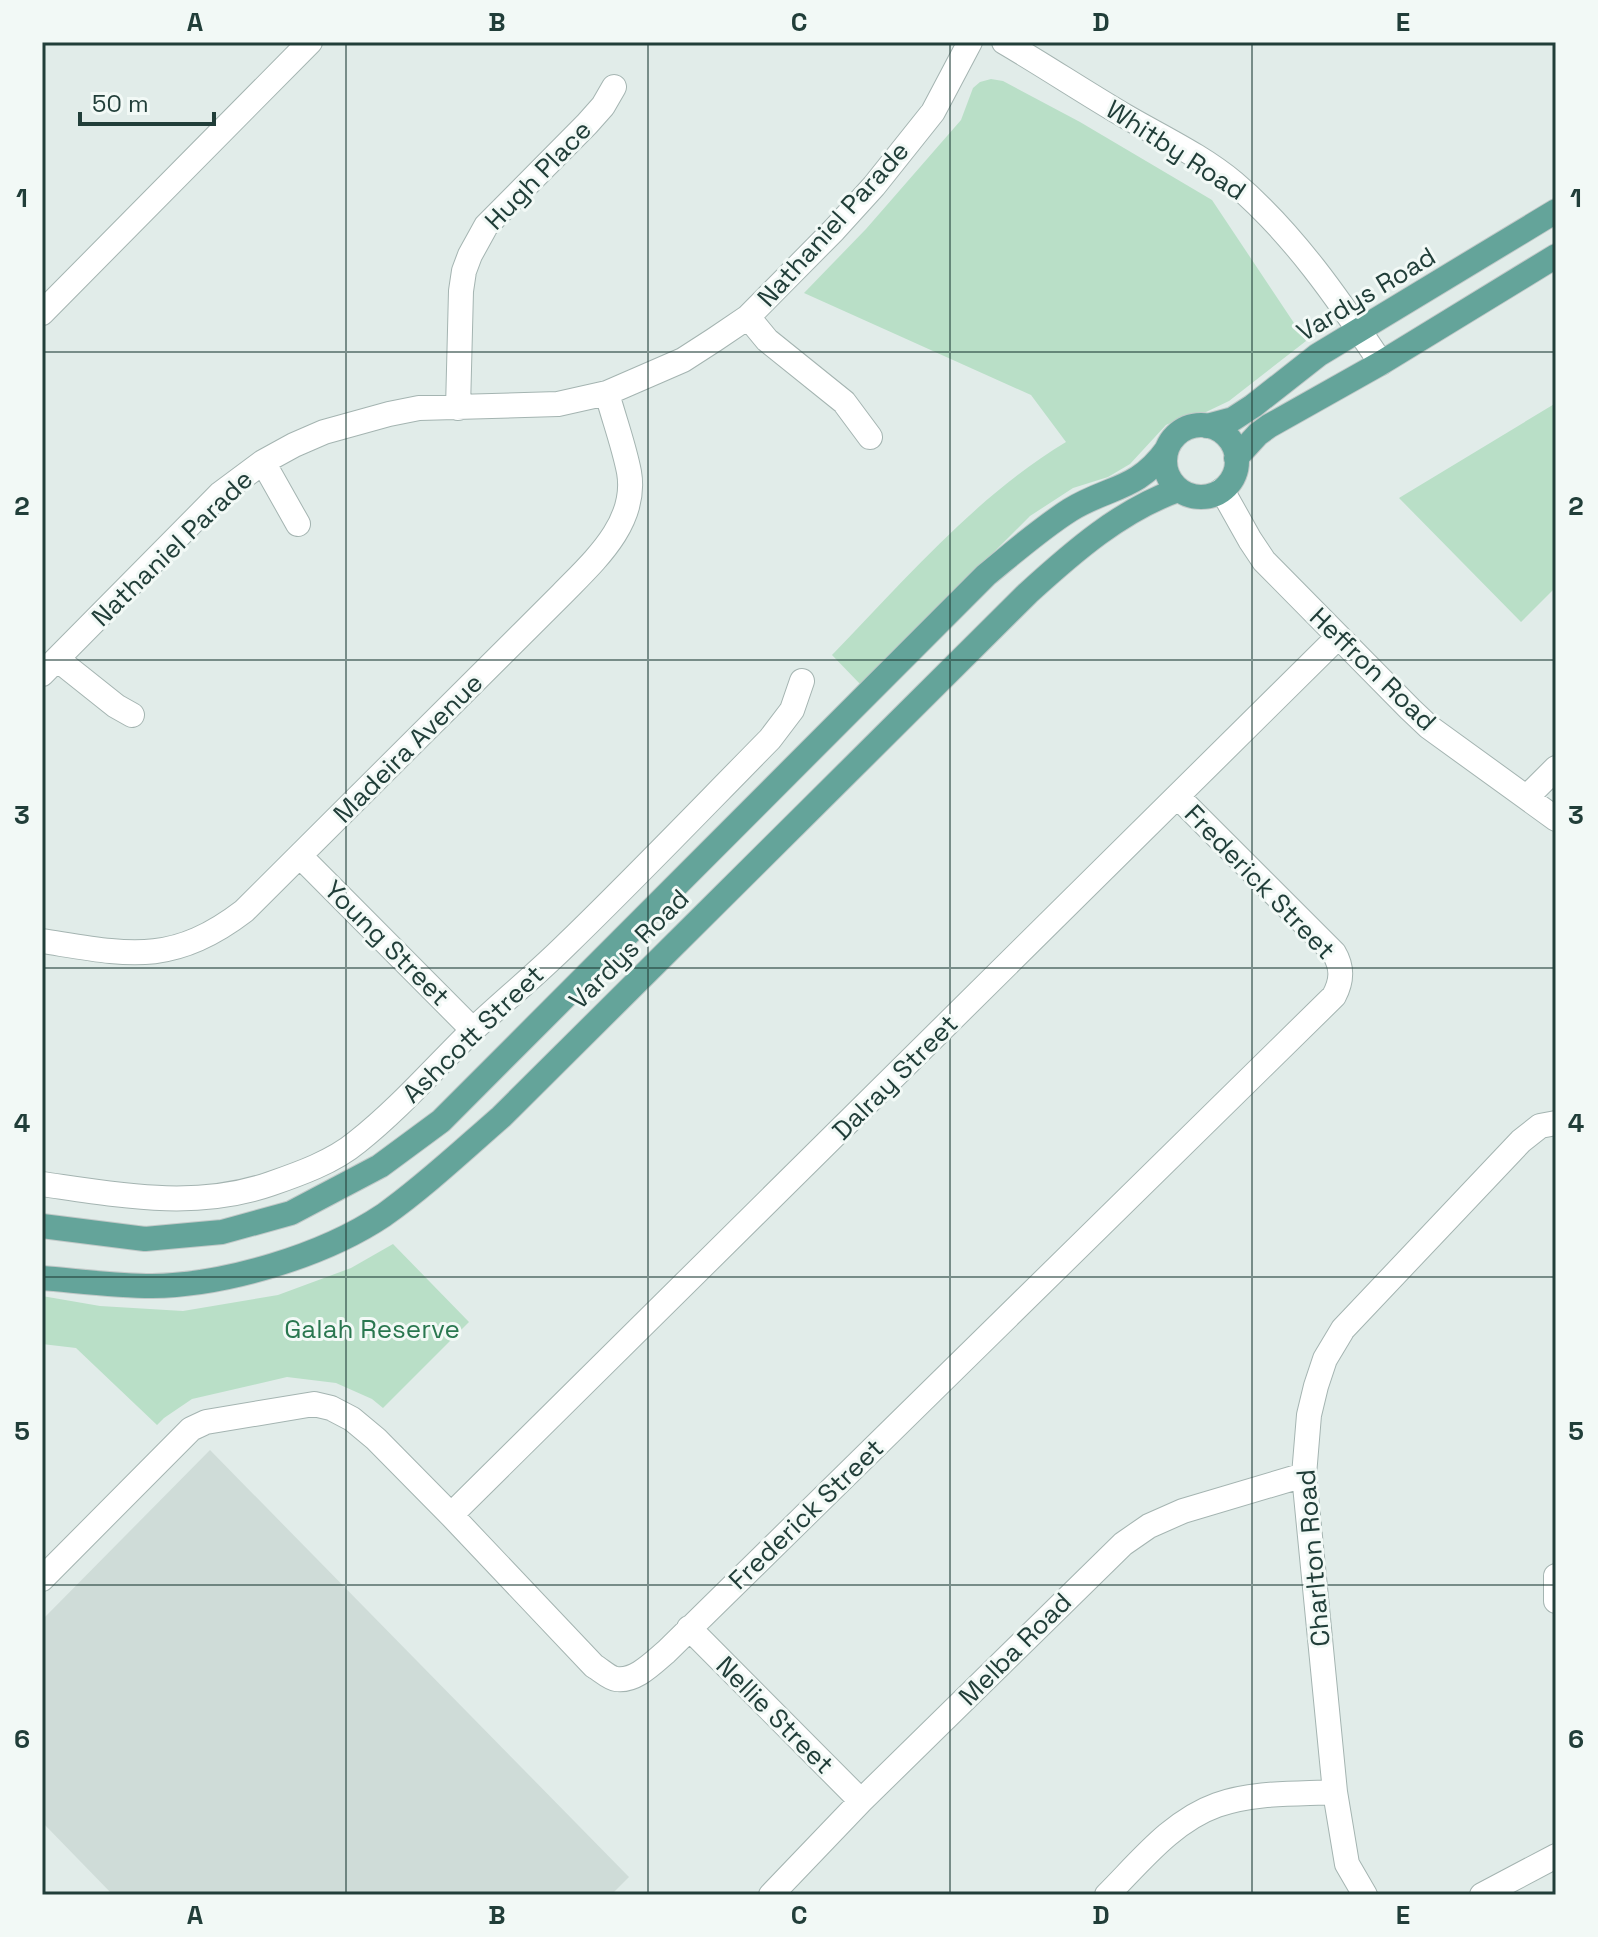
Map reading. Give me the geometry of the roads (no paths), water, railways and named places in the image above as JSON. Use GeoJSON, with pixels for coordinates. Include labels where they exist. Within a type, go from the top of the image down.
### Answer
{"type":"FeatureCollection","features":[{"type":"Feature","properties":{"kind":"main road","name":"Vardys Road"},"geometry":{"type":"LineString","coordinates":[[1207,426],[1233,419],[1318,355],[1556,211]]}},
{"type":"Feature","properties":{"kind":"main road"},"geometry":{"type":"LineString","coordinates":[[1236,458],[1269,426],[1381,363],[1556,256]]}},
{"type":"Feature","properties":{"kind":"main road"},"geometry":{"type":"LineString","coordinates":[[1207,426],[1227,436],[1236,458],[1235,470],[1222,490],[1213,495],[1193,496],[1178,490],[1169,479],[1167,449],[1173,438],[1183,430],[1207,426]]}},
{"type":"Feature","properties":{"kind":"main road","name":"Vardys Road"},"geometry":{"type":"LineString","coordinates":[[42,1226],[145,1239],[222,1232],[291,1213],[380,1166],[441,1121],[986,575],[1069,510],[1132,483],[1157,463],[1167,449]]}},
{"type":"Feature","properties":{"kind":"main road","name":"Vardys Road"},"geometry":{"type":"LineString","coordinates":[[42,1278],[152,1286],[210,1281],[280,1263],[343,1239],[385,1214],[426,1183],[501,1117],[1028,593],[1073,554],[1135,509],[1178,490]]}},
{"type":"Feature","properties":{"kind":"street"},"geometry":{"type":"LineString","coordinates":[[42,313],[310,42]]}},
{"type":"Feature","properties":{"kind":"street","name":"Nathaniel Parade"},"geometry":{"type":"LineString","coordinates":[[50,666],[220,494],[263,462],[294,445],[324,432],[419,408],[558,404],[607,393],[683,360],[748,317],[884,174],[933,112],[970,42]]}},
{"type":"Feature","properties":{"kind":"street","name":"Whitby Road"},"geometry":{"type":"LineString","coordinates":[[1004,42],[1203,161],[1256,202],[1316,272],[1381,363]]}},
{"type":"Feature","properties":{"kind":"street","name":"Hugh Place"},"geometry":{"type":"LineString","coordinates":[[458,408],[461,291],[470,255],[486,226],[587,124],[614,87]]}},
{"type":"Feature","properties":{"kind":"street"},"geometry":{"type":"LineString","coordinates":[[748,317],[767,340],[844,402],[870,437]]}},
{"type":"Feature","properties":{"kind":"street","name":"Madeira Avenue"},"geometry":{"type":"LineString","coordinates":[[42,941],[122,953],[167,950],[221,929],[244,911],[607,546],[627,510],[630,474],[607,393]]}},
{"type":"Feature","properties":{"kind":"street"},"geometry":{"type":"LineString","coordinates":[[263,462],[298,524]]}},
{"type":"Feature","properties":{"kind":"street","name":"Heffron Road"},"geometry":{"type":"LineString","coordinates":[[1222,490],[1264,561],[1429,727],[1556,819]]}},
{"type":"Feature","properties":{"kind":"street","name":"Dalray Street"},"geometry":{"type":"LineString","coordinates":[[451,1515],[1338,637]]}},
{"type":"Feature","properties":{"kind":"street"},"geometry":{"type":"LineString","coordinates":[[50,666],[132,715]]}},
{"type":"Feature","properties":{"kind":"street","name":"Ashcott Street"},"geometry":{"type":"LineString","coordinates":[[42,1184],[142,1198],[221,1196],[268,1185],[314,1167],[356,1144],[568,943],[770,739],[792,710],[802,681]]}},
{"type":"Feature","properties":{"kind":"street"},"geometry":{"type":"LineString","coordinates":[[1527,797],[1556,768]]}},
{"type":"Feature","properties":{"kind":"street","name":"Frederick Street"},"geometry":{"type":"LineString","coordinates":[[42,1579],[191,1429],[206,1422],[314,1404],[331,1408],[352,1419],[376,1439],[594,1666],[614,1679],[629,1679],[647,1667],[1334,996],[1341,977],[1339,961],[1334,953],[1178,797]]}},
{"type":"Feature","properties":{"kind":"street","name":"Young Street"},"geometry":{"type":"LineString","coordinates":[[300,856],[473,1030]]}},
{"type":"Feature","properties":{"kind":"street","name":"Charlton Road"},"geometry":{"type":"LineString","coordinates":[[1365,1895],[1347,1864],[1335,1792],[1304,1475],[1309,1415],[1316,1386],[1325,1359],[1343,1329],[1521,1141],[1540,1126],[1556,1123]]}},
{"type":"Feature","properties":{"kind":"street","name":"Melba Road"},"geometry":{"type":"LineString","coordinates":[[771,1895],[861,1801],[1123,1544],[1149,1526],[1183,1511],[1304,1475]]}},
{"type":"Feature","properties":{"kind":"street"},"geometry":{"type":"LineString","coordinates":[[1556,1576],[1556,1601]]}},
{"type":"Feature","properties":{"kind":"street","name":"Nellie Street"},"geometry":{"type":"LineString","coordinates":[[689,1628],[861,1801]]}},
{"type":"Feature","properties":{"kind":"street"},"geometry":{"type":"LineString","coordinates":[[1107,1895],[1167,1834],[1217,1805],[1247,1798],[1335,1792]]}},
{"type":"Feature","properties":{"kind":"street"},"geometry":{"type":"LineString","coordinates":[[1482,1895],[1556,1856]]}},
{"type":"Feature","properties":{"kind":"park label","name":"Galah Reserve"},"geometry":{"type":"Point","coordinates":[372,1329]}}]}
